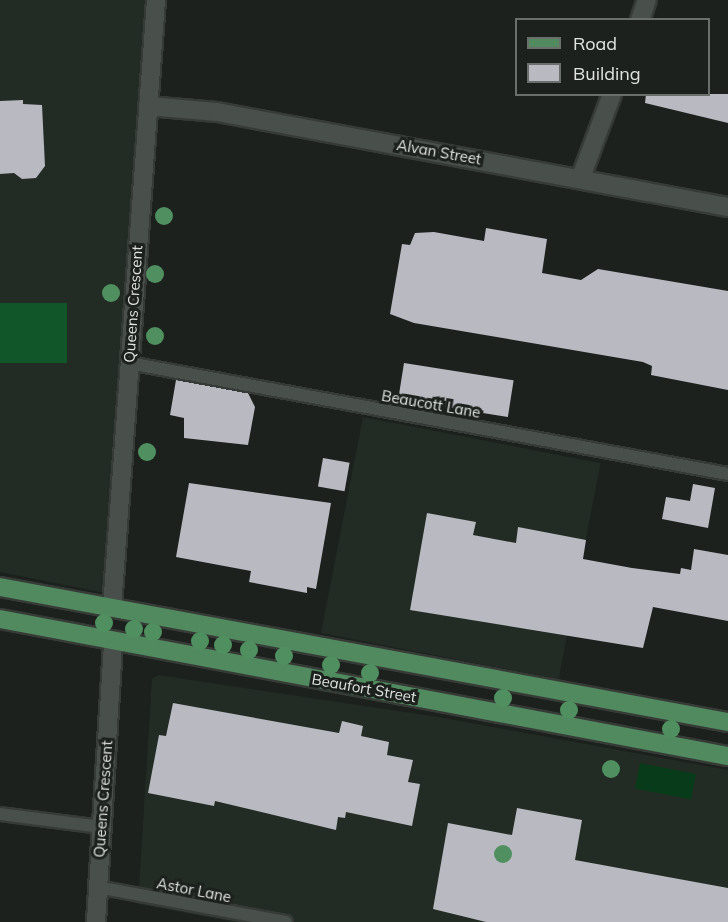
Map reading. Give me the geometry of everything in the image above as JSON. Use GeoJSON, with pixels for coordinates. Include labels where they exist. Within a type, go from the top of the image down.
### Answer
{"type":"FeatureCollection","features":[{"type":"Feature","properties":{"kind":"main road"},"geometry":{"type":"LineString","coordinates":[[0,587],[728,722]]}},
{"type":"Feature","properties":{"kind":"main road","name":"Beaufort Street"},"geometry":{"type":"LineString","coordinates":[[0,619],[728,756]]}},
{"type":"Feature","properties":{"kind":"street","name":"Queens Crescent"},"geometry":{"type":"LineString","coordinates":[[112,608],[156,0]]}},
{"type":"Feature","properties":{"kind":"street"},"geometry":{"type":"LineString","coordinates":[[641,18],[647,0]]}},
{"type":"Feature","properties":{"kind":"street"},"geometry":{"type":"LineString","coordinates":[[581,177],[611,96]]}},
{"type":"Feature","properties":{"kind":"street","name":"Alvan Street"},"geometry":{"type":"LineString","coordinates":[[148,106],[217,112],[581,177],[728,207]]}},
{"type":"Feature","properties":{"kind":"street","name":"Queens Crescent"},"geometry":{"type":"LineString","coordinates":[[96,922],[113,641]]}},
{"type":"Feature","properties":{"kind":"lane","name":"Beaucott Lane"},"geometry":{"type":"LineString","coordinates":[[129,363],[728,474]]}},
{"type":"Feature","properties":{"kind":"lane"},"geometry":{"type":"LineString","coordinates":[[0,814],[101,826]]}},
{"type":"Feature","properties":{"kind":"lane","name":"Astor Lane"},"geometry":{"type":"LineString","coordinates":[[97,887],[286,922]]}},
{"type":"Feature","properties":{"kind":"shaded area"},"geometry":{"type":"Polygon","coordinates":[[[0,0],[154,0],[110,594],[0,572],[0,0]]]}},
{"type":"Feature","properties":{"kind":"shaded area"},"geometry":{"type":"Polygon","coordinates":[[[0,303],[67,303],[67,363],[0,363],[0,303]]]}},
{"type":"Feature","properties":{"kind":"shaded area"},"geometry":{"type":"Polygon","coordinates":[[[363,417],[601,463],[559,679],[321,633],[363,417]]]}},
{"type":"Feature","properties":{"kind":"shaded area"},"geometry":{"type":"Polygon","coordinates":[[[158,675],[438,717],[728,770],[728,922],[234,922],[138,904],[152,679],[158,675]]]}},
{"type":"Feature","properties":{"kind":"shaded area"},"geometry":{"type":"Polygon","coordinates":[[[640,763],[696,774],[691,799],[635,789],[640,763]]]}},
{"type":"Feature","properties":{"kind":"building"},"geometry":{"type":"Polygon","coordinates":[[[728,94],[728,123],[645,103],[646,96],[728,94]]]}},
{"type":"Feature","properties":{"kind":"building"},"geometry":{"type":"Polygon","coordinates":[[[23,100],[23,104],[42,105],[45,166],[36,178],[22,179],[14,173],[0,174],[0,101],[23,100]]]}},
{"type":"Feature","properties":{"kind":"building"},"geometry":{"type":"Polygon","coordinates":[[[486,228],[547,239],[542,273],[581,280],[598,269],[728,291],[728,390],[651,375],[652,366],[643,362],[414,323],[390,314],[402,244],[410,245],[415,233],[434,232],[484,241],[486,228]]]}},
{"type":"Feature","properties":{"kind":"building"},"geometry":{"type":"Polygon","coordinates":[[[404,363],[514,380],[508,417],[398,400],[404,363]]]}},
{"type":"Feature","properties":{"kind":"building"},"geometry":{"type":"Polygon","coordinates":[[[176,380],[248,393],[255,407],[248,445],[184,438],[184,418],[170,415],[176,380]]]}},
{"type":"Feature","properties":{"kind":"building"},"geometry":{"type":"Polygon","coordinates":[[[323,458],[350,463],[345,491],[318,487],[323,458]]]}},
{"type":"Feature","properties":{"kind":"building"},"geometry":{"type":"Polygon","coordinates":[[[189,483],[331,503],[316,589],[307,587],[307,593],[249,582],[251,571],[176,557],[189,483]]]}},
{"type":"Feature","properties":{"kind":"building"},"geometry":{"type":"Polygon","coordinates":[[[693,484],[715,488],[708,528],[662,519],[666,497],[690,501],[693,484]]]}},
{"type":"Feature","properties":{"kind":"building"},"geometry":{"type":"Polygon","coordinates":[[[427,513],[476,522],[473,535],[516,543],[518,527],[586,540],[583,559],[632,568],[680,574],[681,568],[691,570],[694,549],[728,555],[728,621],[653,607],[643,648],[410,610],[427,513]]]}},
{"type":"Feature","properties":{"kind":"building"},"geometry":{"type":"Polygon","coordinates":[[[173,703],[339,733],[342,721],[363,726],[361,736],[389,742],[387,755],[413,760],[408,782],[420,784],[412,826],[346,812],[345,818],[338,817],[336,830],[215,801],[214,806],[148,793],[159,735],[166,736],[173,703]]]}},
{"type":"Feature","properties":{"kind":"building"},"geometry":{"type":"Polygon","coordinates":[[[517,808],[582,820],[575,860],[728,888],[728,922],[486,922],[433,909],[448,823],[512,835],[517,808]]]}}]}
